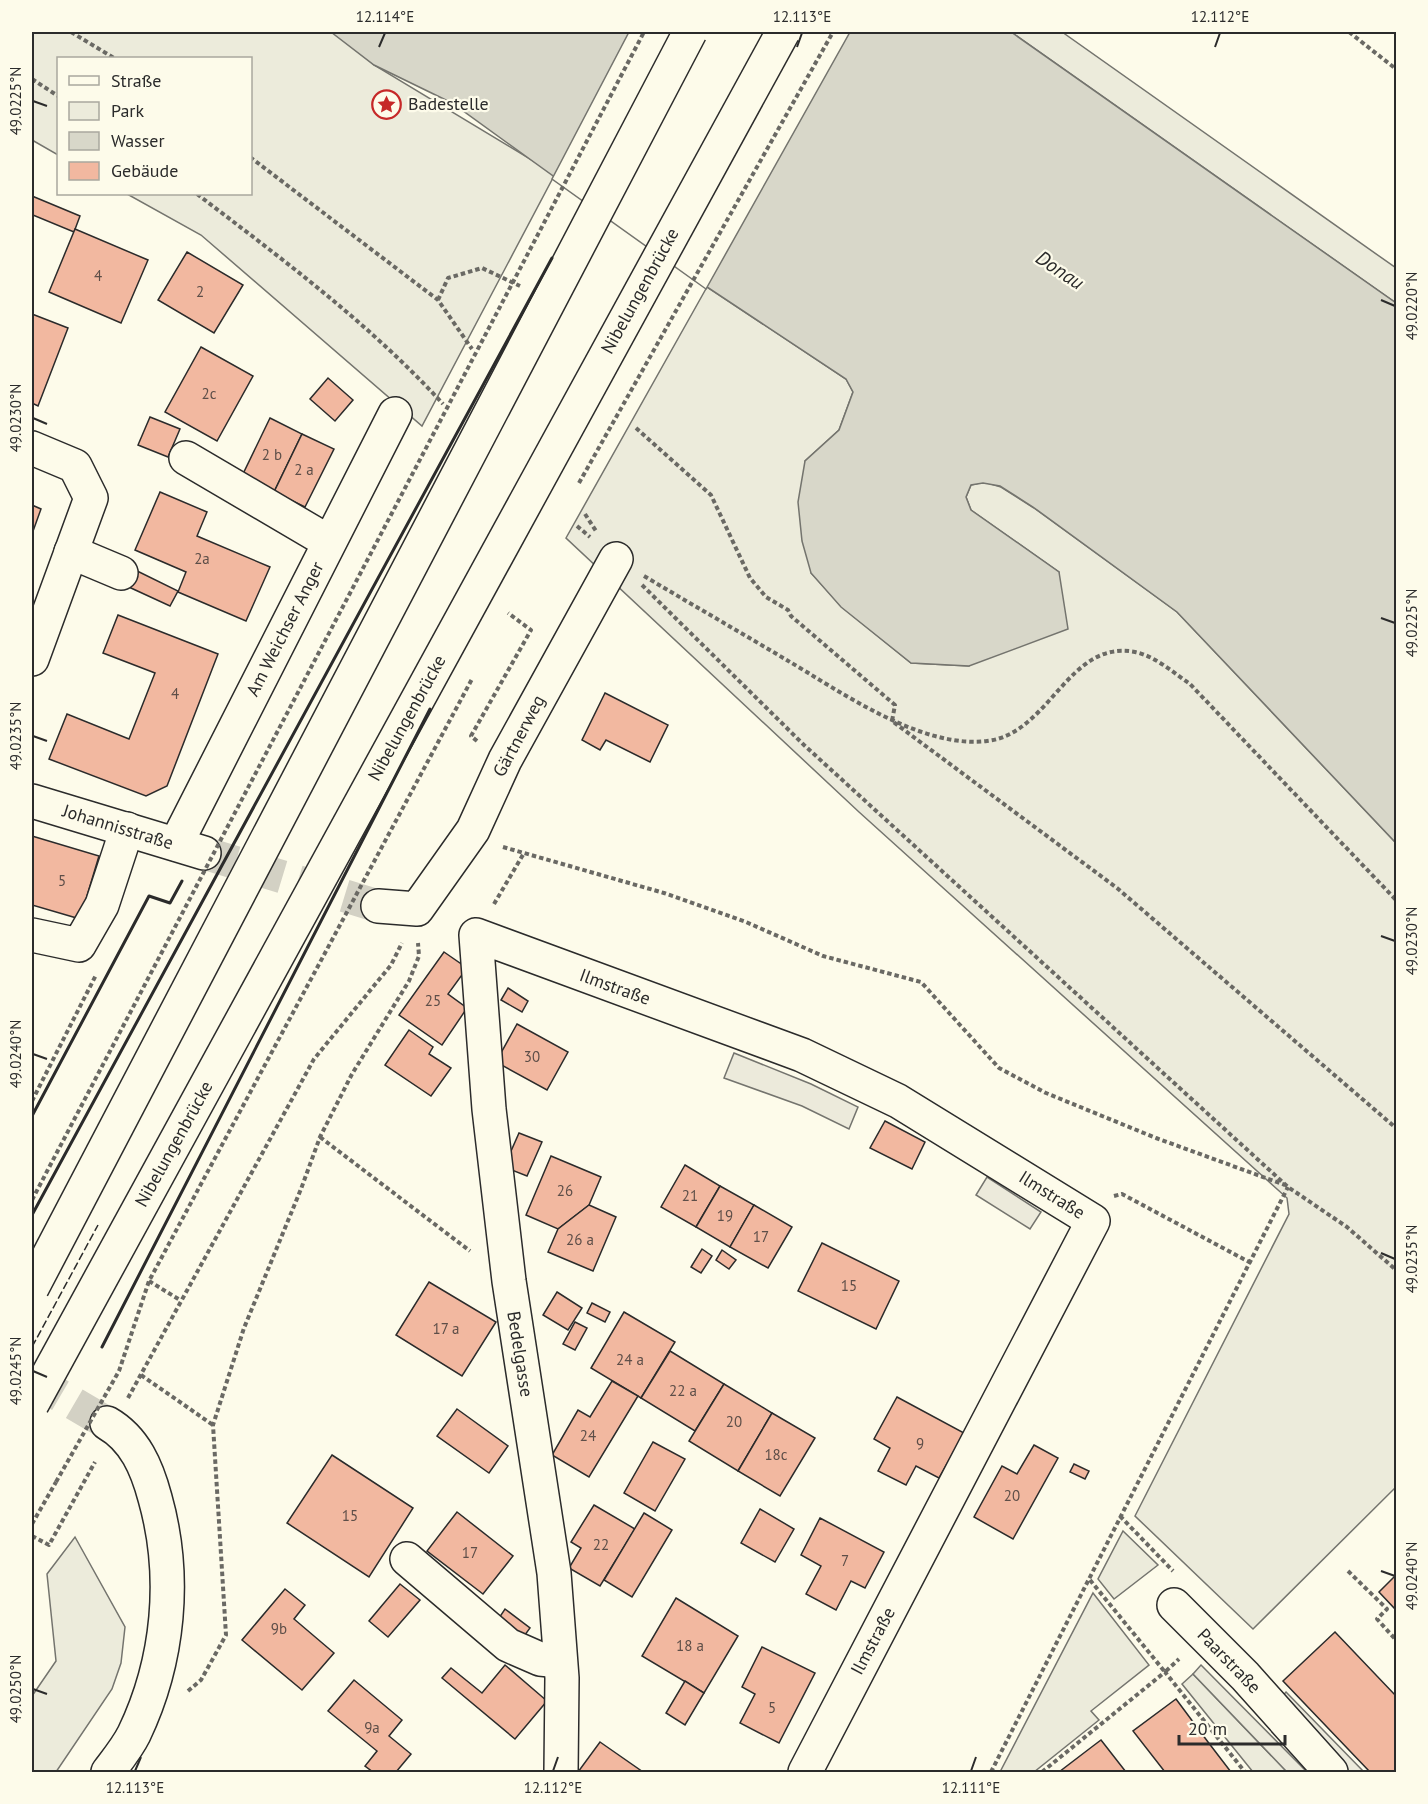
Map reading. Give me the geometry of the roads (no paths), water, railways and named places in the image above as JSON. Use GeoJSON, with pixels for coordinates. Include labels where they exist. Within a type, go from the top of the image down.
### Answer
{"type":"FeatureCollection","features":[{"type":"Feature","properties":{"kind":"street"},"geometry":{"type":"LineString","coordinates":[[32,1288],[690,32]]}},
{"type":"Feature","properties":{"kind":"street","name":"Nibelungenbrücke"},"geometry":{"type":"LineString","coordinates":[[32,1404],[783,32]]}},
{"type":"Feature","properties":{"kind":"street","name":"Am Weichser Anger"},"geometry":{"type":"LineString","coordinates":[[190,848],[329,542],[396,414]]}},
{"type":"Feature","properties":{"kind":"street"},"geometry":{"type":"LineString","coordinates":[[32,448],[75,466],[91,498],[32,659]]}},
{"type":"Feature","properties":{"kind":"street"},"geometry":{"type":"LineString","coordinates":[[186,458],[329,542]]}},
{"type":"Feature","properties":{"kind":"street"},"geometry":{"type":"LineString","coordinates":[[71,552],[121,573]]}},
{"type":"Feature","properties":{"kind":"street","name":"Gärtnerweg"},"geometry":{"type":"LineString","coordinates":[[378,906],[417,909],[473,830],[505,760],[616,559]]}},
{"type":"Feature","properties":{"kind":"street","name":"Johannisstraße"},"geometry":{"type":"LineString","coordinates":[[32,801],[190,848]]}},
{"type":"Feature","properties":{"kind":"street"},"geometry":{"type":"LineString","coordinates":[[32,935],[79,945],[102,905],[127,829]]}},
{"type":"Feature","properties":{"kind":"street","name":"Ilmstraße"},"geometry":{"type":"LineString","coordinates":[[476,935],[802,1055],[898,1101],[1093,1221],[805,1773]]}},
{"type":"Feature","properties":{"kind":"street","name":"Bedelgasse"},"geometry":{"type":"LineString","coordinates":[[476,935],[489,1109],[509,1281],[554,1573],[560,1661],[561,1773]]}},
{"type":"Feature","properties":{"kind":"street"},"geometry":{"type":"LineString","coordinates":[[108,1773],[134,1735],[156,1673],[166,1623],[168,1581],[162,1524],[152,1486],[116,1413]]}},
{"type":"Feature","properties":{"kind":"street"},"geometry":{"type":"LineString","coordinates":[[407,1560],[508,1645],[540,1659],[560,1661]]}},
{"type":"Feature","properties":{"kind":"street","name":"Paarstraße"},"geometry":{"type":"LineString","coordinates":[[1174,1605],[1245,1676],[1331,1773]]}},
{"type":"Feature","properties":{"kind":"water","name":"Donau"},"geometry":{"type":"Polygon","coordinates":[[[331,32],[1011,32],[1396,303],[1396,843],[1177,612],[1033,507],[1000,486],[983,483],[971,485],[966,497],[971,510],[1059,572],[1068,629],[969,666],[911,663],[841,607],[811,573],[802,541],[798,502],[805,461],[839,430],[853,392],[846,379],[707,287],[452,103],[374,65],[331,32]]]}},
{"type":"Feature","properties":{"kind":"tunnel"},"geometry":{"type":"LineString","coordinates":[[204,853],[378,906]]}},
{"type":"Feature","properties":{"kind":"tunnel"},"geometry":{"type":"LineString","coordinates":[[32,1379],[107,1423]]}},
{"type":"Feature","properties":{"kind":"place","name":"Badestelle"},"geometry":{"type":"Point","coordinates":[387,104]}}]}
